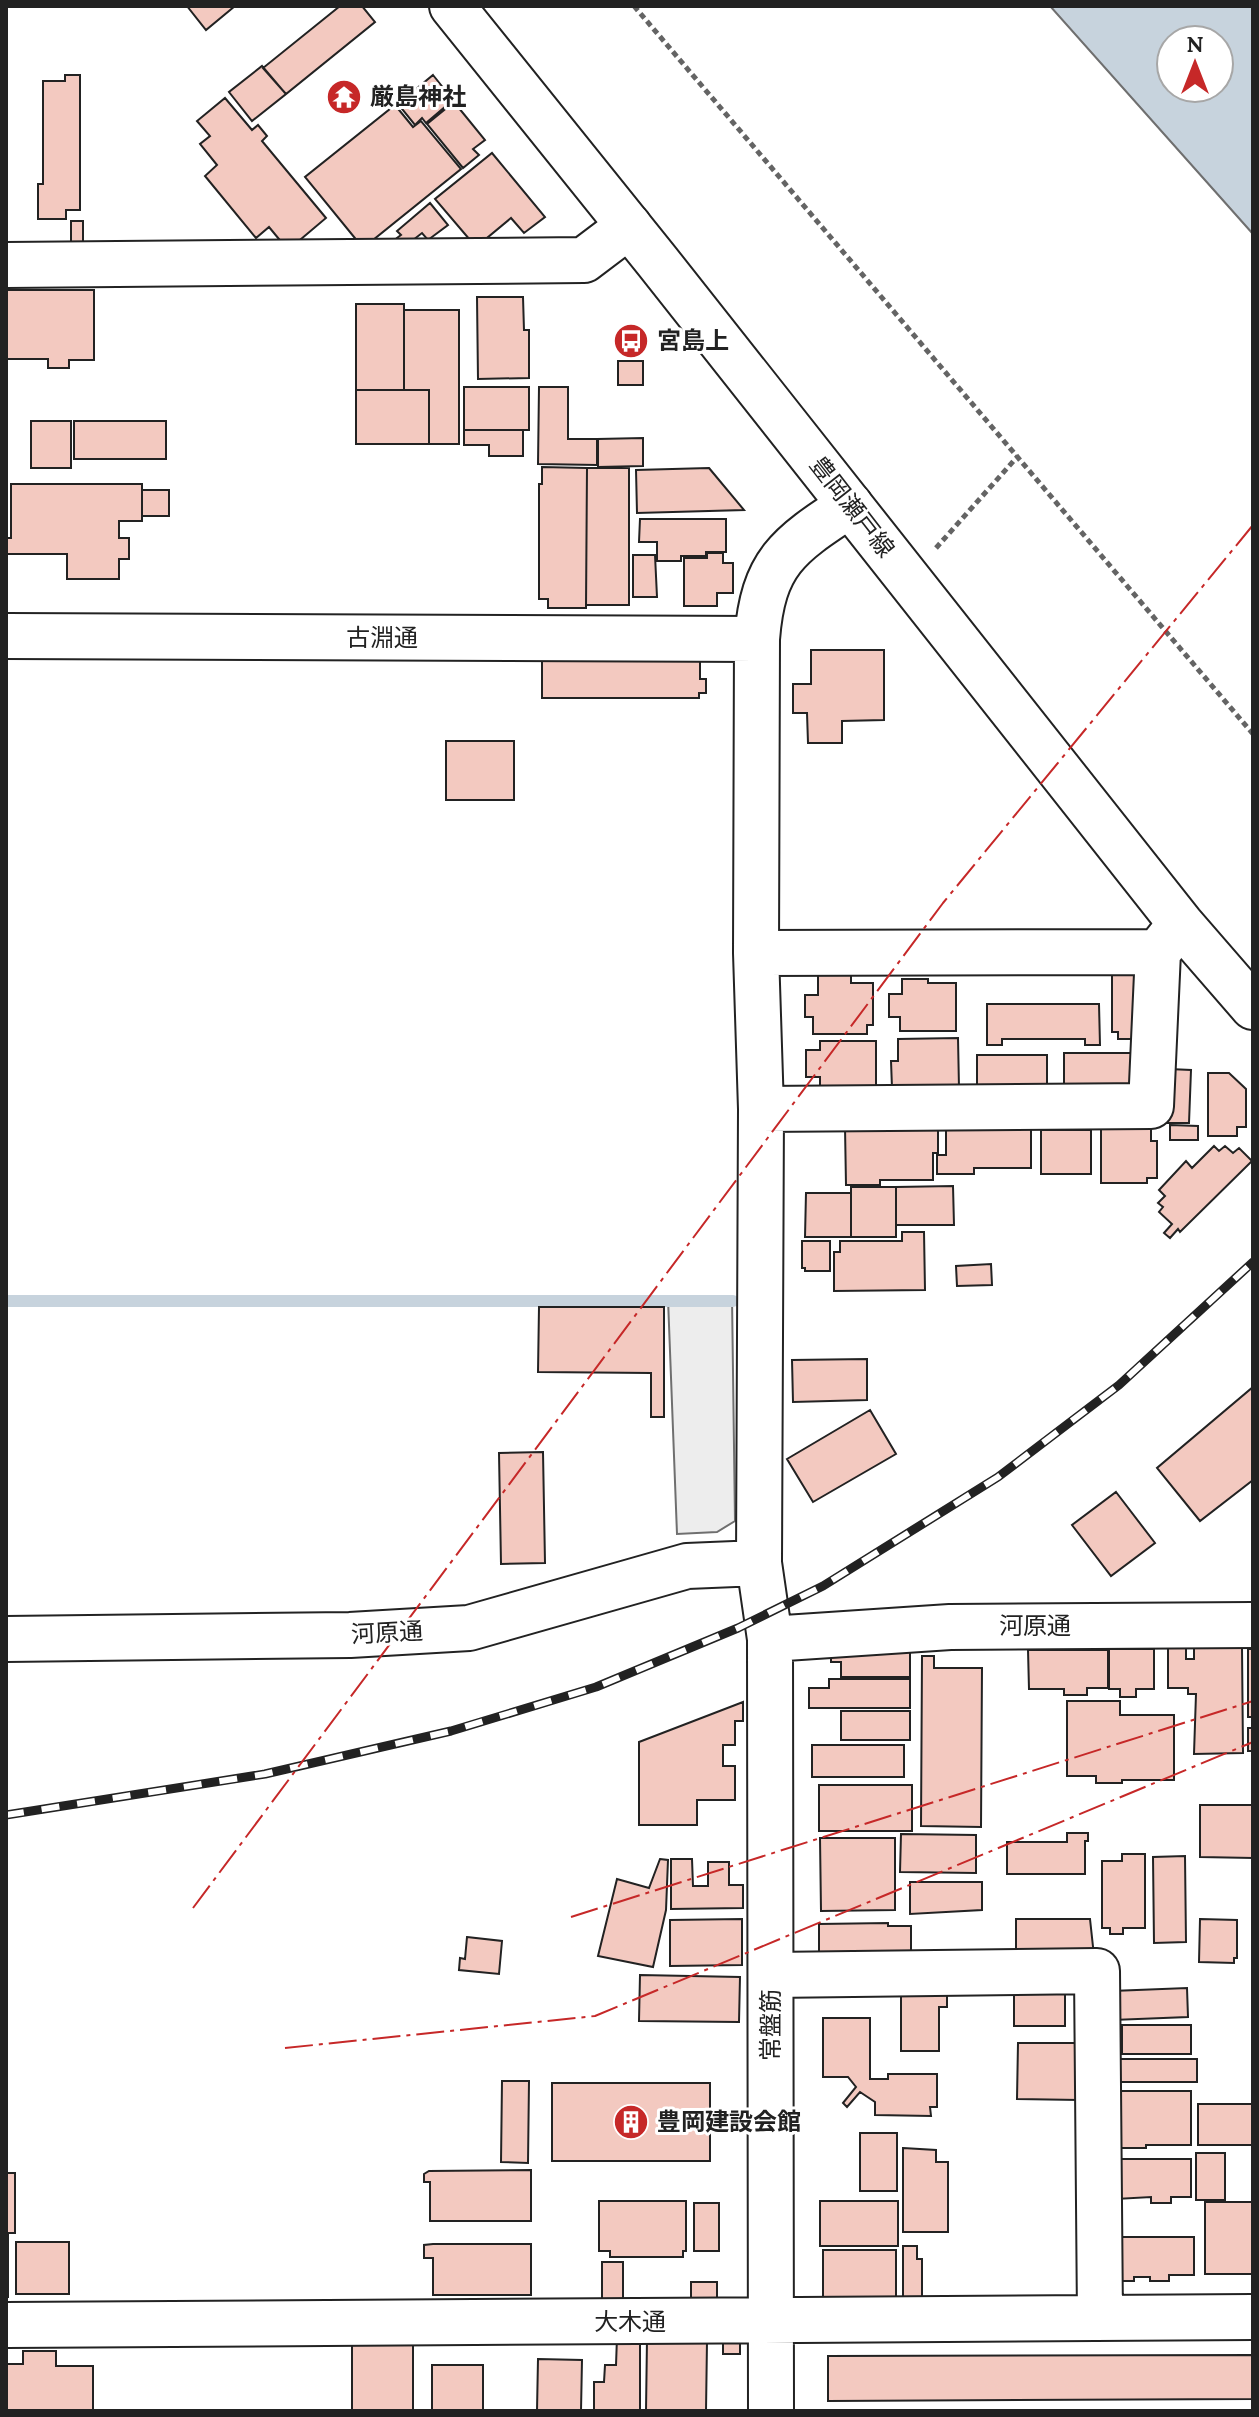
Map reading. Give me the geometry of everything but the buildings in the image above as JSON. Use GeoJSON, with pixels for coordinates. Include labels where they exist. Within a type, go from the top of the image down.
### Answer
{"type":"FeatureCollection","features":[{"type":"Feature","properties":{"kind":"street","name":"豊岡瀬戸線"},"geometry":{"type":"LineString","coordinates":[[452,6],[850,505],[1170,938],[1253,1007]]}},
{"type":"Feature","properties":{"kind":"street"},"geometry":{"type":"LineString","coordinates":[[6,265],[584,260],[629,226]]}},
{"type":"Feature","properties":{"kind":"street","name":"常盤筋"},"geometry":{"type":"LineString","coordinates":[[771,2411],[770,1639],[759,1563],[761,1109],[756,953],[757,639],[762,601],[774,569],[787,550],[850,505]]}},
{"type":"Feature","properties":{"kind":"street","name":"古淵通"},"geometry":{"type":"LineString","coordinates":[[6,636],[757,639]]}},
{"type":"Feature","properties":{"kind":"street"},"geometry":{"type":"LineString","coordinates":[[756,953],[1170,938],[1151,1106],[761,1109]]}},
{"type":"Feature","properties":{"kind":"street","name":"河原通"},"geometry":{"type":"LineString","coordinates":[[6,1639],[350,1635],[469,1628],[687,1566],[759,1563]]}},
{"type":"Feature","properties":{"kind":"street","name":"河原通"},"geometry":{"type":"LineString","coordinates":[[770,1639],[950,1627],[1253,1625]]}},
{"type":"Feature","properties":{"kind":"street"},"geometry":{"type":"LineString","coordinates":[[771,1975],[1097,1971],[1100,2318]]}},
{"type":"Feature","properties":{"kind":"street","name":"大木通"},"geometry":{"type":"LineString","coordinates":[[6,2325],[1253,2317]]}},
{"type":"Feature","properties":{"kind":"path"},"geometry":{"type":"LineString","coordinates":[[634,6],[1253,734]]}},
{"type":"Feature","properties":{"kind":"path"},"geometry":{"type":"LineString","coordinates":[[929,555],[1018,456]]}},
{"type":"Feature","properties":{"kind":"shaded area"},"geometry":{"type":"Polygon","coordinates":[[[1050,6],[1253,6],[1253,234],[1050,6]]]}},
{"type":"Feature","properties":{"kind":"shaded area"},"geometry":{"type":"Polygon","coordinates":[[[732,1297],[735,1521],[717,1532],[677,1534],[668,1299],[732,1297]]]}},
{"type":"Feature","properties":{"kind":"waterway"},"geometry":{"type":"LineString","coordinates":[[6,1301],[733,1301]]}},
{"type":"Feature","properties":{"kind":"railway"},"geometry":{"type":"LineString","coordinates":[[6,1815],[265,1774],[451,1731],[596,1687],[738,1628],[823,1586],[998,1477],[1119,1385],[1253,1262]]}},
{"type":"Feature","properties":{"kind":"power"},"geometry":{"type":"LineString","coordinates":[[193,1908],[943,903],[1253,525]]}},
{"type":"Feature","properties":{"kind":"power"},"geometry":{"type":"LineString","coordinates":[[571,1917],[1253,1701]]}},
{"type":"Feature","properties":{"kind":"power"},"geometry":{"type":"LineString","coordinates":[[285,2048],[595,2016],[1253,1742]]}},
{"type":"Feature","properties":{"kind":"place","name":"厳島神社"},"geometry":{"type":"Point","coordinates":[344,97]}},
{"type":"Feature","properties":{"kind":"place","name":"宮島上"},"geometry":{"type":"Point","coordinates":[631,341]}},
{"type":"Feature","properties":{"kind":"place","name":"豊岡建設会館"},"geometry":{"type":"Point","coordinates":[631,2122]}}]}
